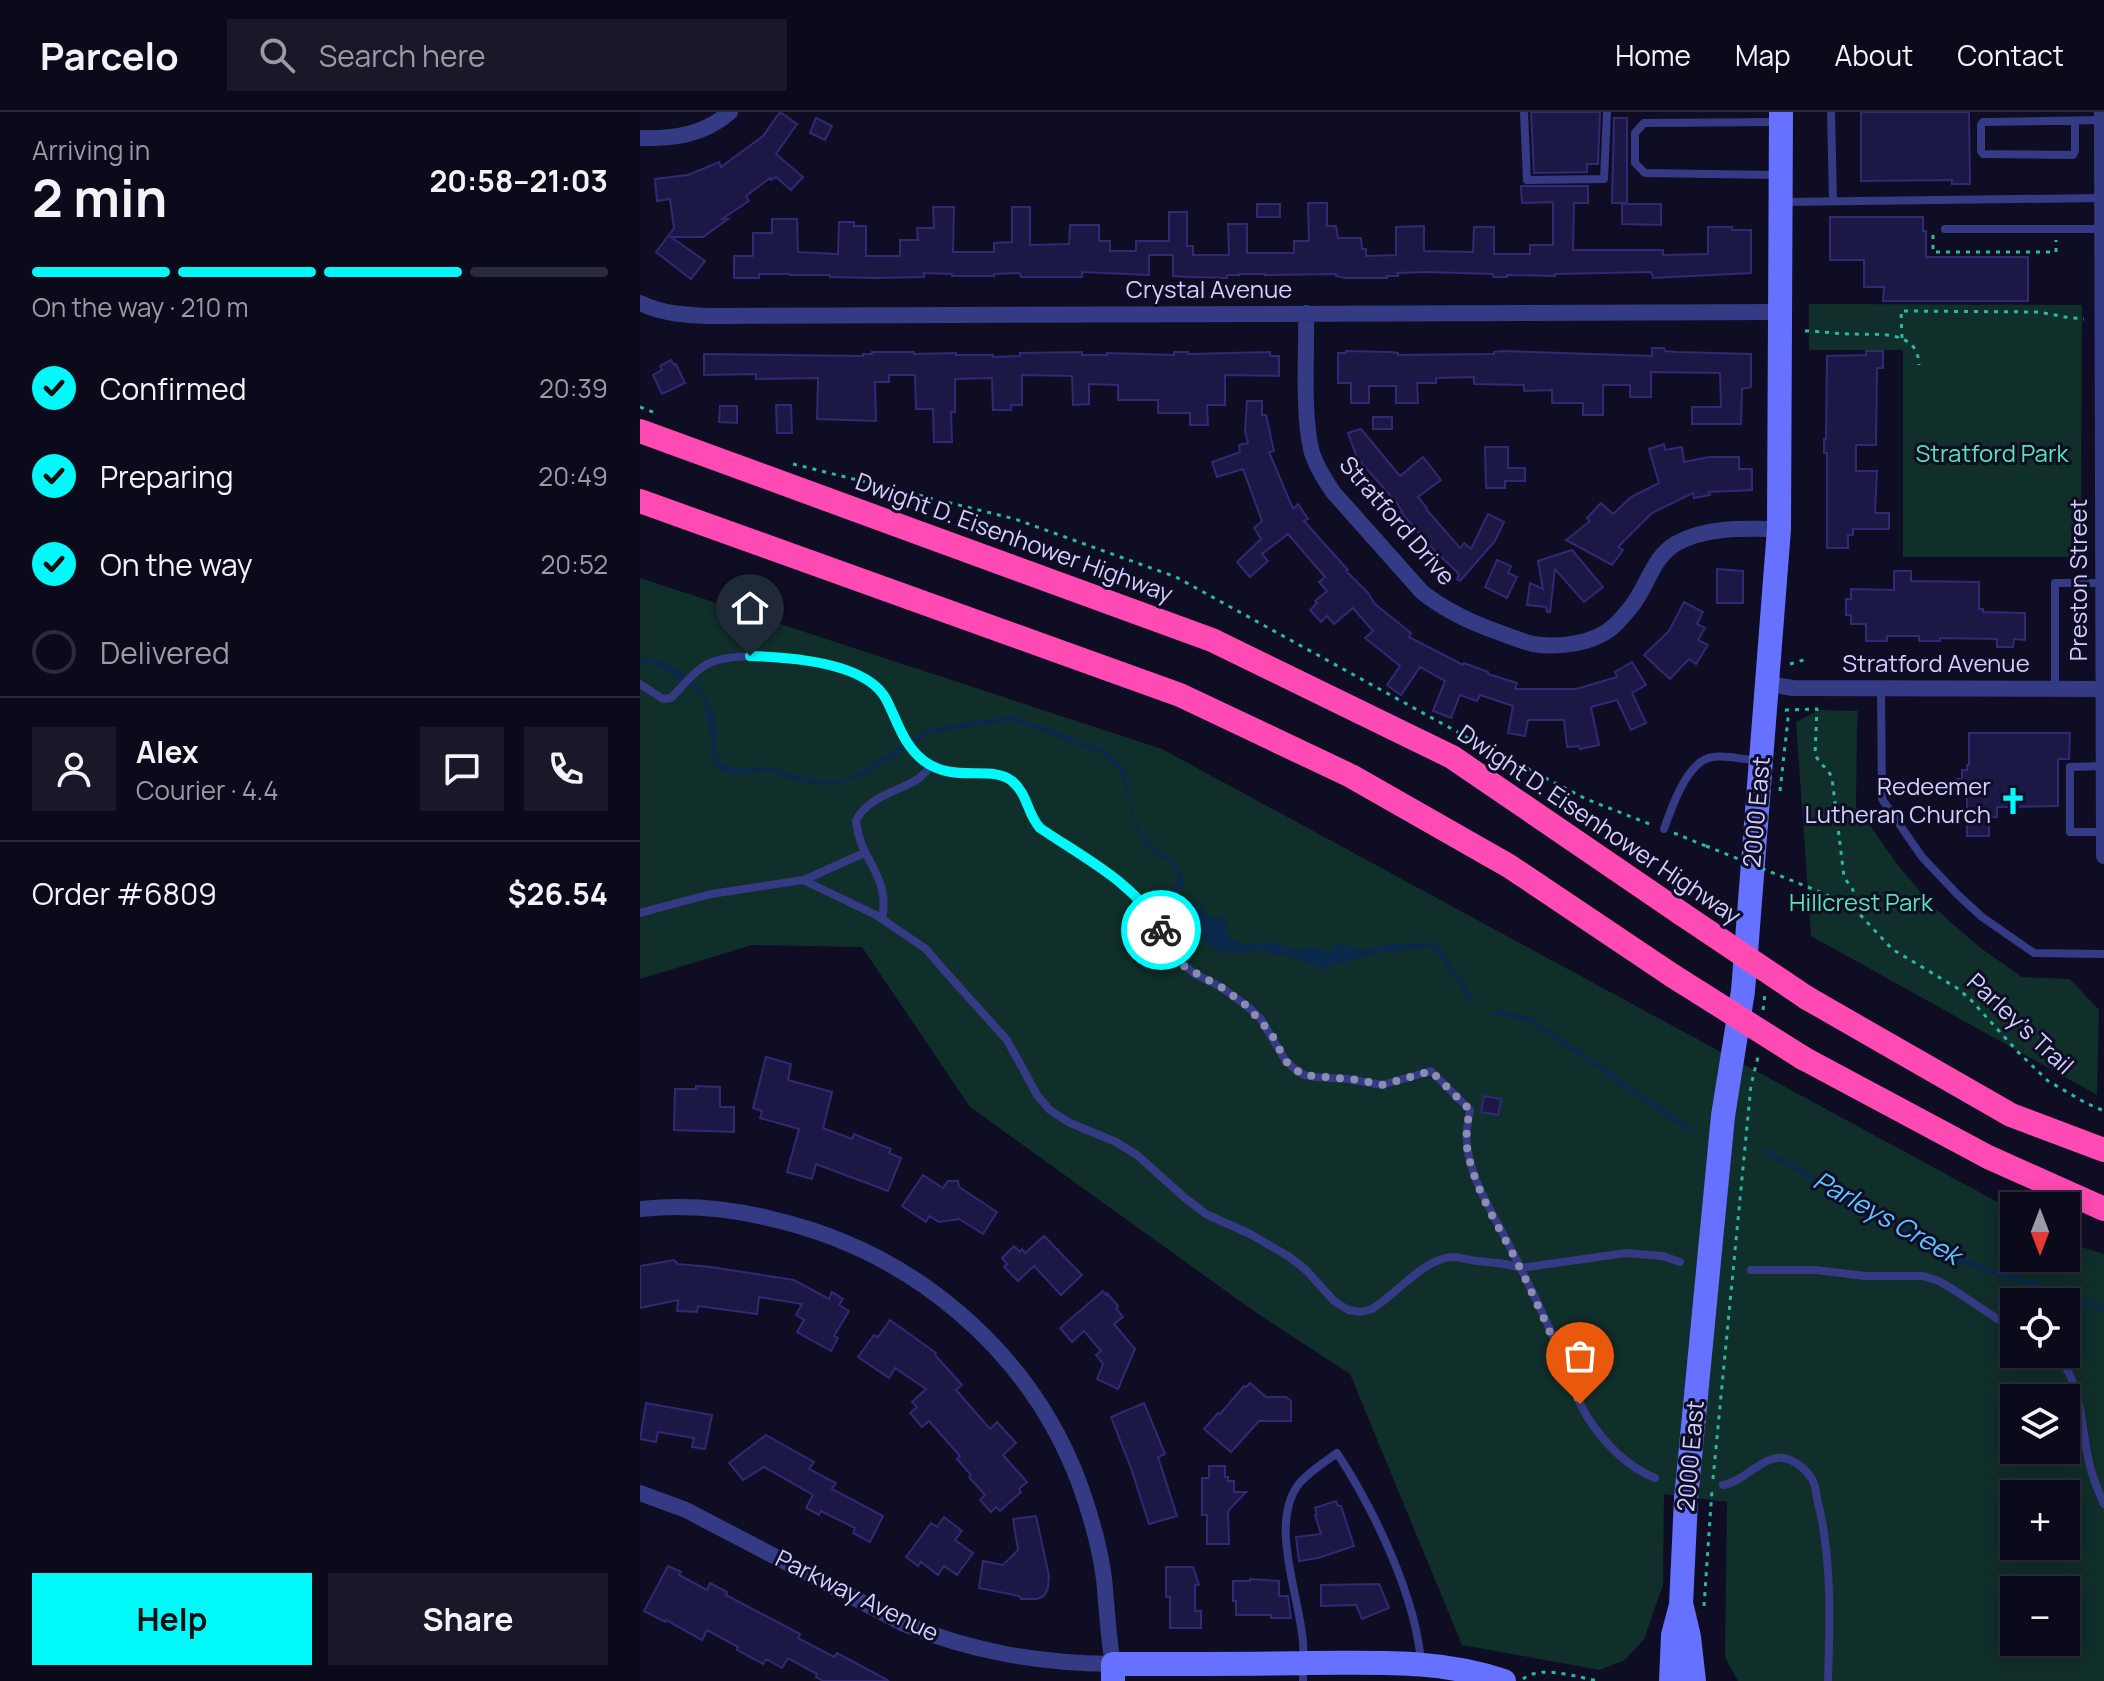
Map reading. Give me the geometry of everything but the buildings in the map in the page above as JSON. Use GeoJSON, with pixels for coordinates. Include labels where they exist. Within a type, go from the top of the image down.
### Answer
{"type":"FeatureCollection","features":[{"type":"Feature","properties":{"kind":"highway","name":"Dwight D. Eisenhower Highway"},"geometry":{"type":"LineString","coordinates":[[640,431],[1212,640],[1452,757],[1807,998],[2011,1115],[2104,1150]]}},
{"type":"Feature","properties":{"kind":"highway"},"geometry":{"type":"LineString","coordinates":[[640,501],[1180,695],[1351,776],[1509,866],[1673,976],[1803,1058],[1988,1157],[2104,1209]]}},
{"type":"Feature","properties":{"kind":"street"},"geometry":{"type":"LineString","coordinates":[[640,138],[695,133],[710,127],[730,112]]}},
{"type":"Feature","properties":{"kind":"street","name":"Preston Street"},"geometry":{"type":"LineString","coordinates":[[2102,116],[2104,856]]}},
{"type":"Feature","properties":{"kind":"street","name":"2000 East"},"geometry":{"type":"LineString","coordinates":[[1694,1681],[1689,1637],[1693,1606],[1686,1499],[1723,1116],[1743,991],[1779,529],[1781,117]]}},
{"type":"Feature","properties":{"kind":"street","name":"Crystal Avenue"},"geometry":{"type":"LineString","coordinates":[[640,303],[681,315],[710,316],[1781,312]]}},
{"type":"Feature","properties":{"kind":"street","name":"Stratford Drive"},"geometry":{"type":"LineString","coordinates":[[1306,313],[1307,419],[1312,452],[1321,475],[1422,592],[1465,620],[1532,644],[1559,645],[1587,641],[1613,628],[1634,604],[1661,556],[1676,544],[1701,533],[1726,529],[1779,529]]}},
{"type":"Feature","properties":{"kind":"street","name":"Stratford Avenue"},"geometry":{"type":"LineString","coordinates":[[1768,684],[1787,688],[2104,689]]}},
{"type":"Feature","properties":{"kind":"street"},"geometry":{"type":"LineString","coordinates":[[640,1209],[718,1208],[794,1224],[832,1236],[900,1269],[931,1289],[975,1326],[1006,1358],[1038,1401],[1080,1484],[1098,1544],[1113,1672]]}},
{"type":"Feature","properties":{"kind":"street","name":"Parkway Avenue"},"geometry":{"type":"LineString","coordinates":[[640,1493],[686,1510],[902,1623],[973,1648],[1022,1658],[1084,1664],[1113,1672],[1303,1672],[1352,1668],[1395,1672],[1421,1664],[1461,1668],[1504,1681]]}},
{"type":"Feature","properties":{"kind":"street","name":"2000 East"},"geometry":{"type":"LineString","coordinates":[[1671,1681],[1673,1635],[1693,1606]]}},
{"type":"Feature","properties":{"kind":"lane"},"geometry":{"type":"LineString","coordinates":[[1524,112],[1527,180],[1604,179],[1607,112]]}},
{"type":"Feature","properties":{"kind":"lane"},"geometry":{"type":"LineString","coordinates":[[1733,112],[1733,122]]}},
{"type":"Feature","properties":{"kind":"lane"},"geometry":{"type":"LineString","coordinates":[[1831,112],[1833,201]]}},
{"type":"Feature","properties":{"kind":"lane"},"geometry":{"type":"LineString","coordinates":[[2075,121],[2073,155],[1983,154],[1981,151],[1983,122],[2075,121],[2102,116]]}},
{"type":"Feature","properties":{"kind":"lane"},"geometry":{"type":"LineString","coordinates":[[1781,117],[1733,122],[1644,123],[1635,133],[1635,163],[1645,173],[1781,175]]}},
{"type":"Feature","properties":{"kind":"lane"},"geometry":{"type":"LineString","coordinates":[[1781,202],[2102,198]]}},
{"type":"Feature","properties":{"kind":"lane"},"geometry":{"type":"LineString","coordinates":[[1945,229],[2102,229]]}},
{"type":"Feature","properties":{"kind":"lane"},"geometry":{"type":"LineString","coordinates":[[2055,689],[2055,583],[2103,583]]}},
{"type":"Feature","properties":{"kind":"lane"},"geometry":{"type":"LineString","coordinates":[[640,684],[663,699],[671,698],[700,669],[715,661],[750,656],[807,661],[867,680],[888,704],[910,749],[932,766],[948,773],[998,774],[1021,789],[1034,822],[1139,900],[1158,923],[1179,961],[1247,1006],[1271,1033],[1285,1060],[1297,1071],[1315,1077],[1382,1085],[1431,1071],[1470,1110],[1467,1152],[1483,1197],[1552,1334],[1580,1404],[1605,1441],[1624,1461],[1655,1478]]}},
{"type":"Feature","properties":{"kind":"lane"},"geometry":{"type":"LineString","coordinates":[[1881,689],[1882,799],[1922,857],[1982,917],[2034,953],[2104,954]]}},
{"type":"Feature","properties":{"kind":"lane"},"geometry":{"type":"LineString","coordinates":[[1664,829],[1693,769],[1707,758],[1762,760]]}},
{"type":"Feature","properties":{"kind":"lane"},"geometry":{"type":"LineString","coordinates":[[882,919],[885,897],[882,885],[864,853],[856,821],[859,813],[876,800],[919,778],[932,766]]}},
{"type":"Feature","properties":{"kind":"lane"},"geometry":{"type":"LineString","coordinates":[[2104,766],[2070,767],[2070,832],[2104,832]]}},
{"type":"Feature","properties":{"kind":"lane"},"geometry":{"type":"LineString","coordinates":[[640,913],[711,894],[803,880],[864,853]]}},
{"type":"Feature","properties":{"kind":"lane"},"geometry":{"type":"LineString","coordinates":[[803,880],[882,919],[926,949],[1007,1040],[1037,1095],[1050,1110],[1068,1122],[1116,1142],[1137,1155],[1206,1214],[1288,1256],[1306,1270],[1334,1301],[1348,1310],[1361,1312],[1372,1309],[1426,1267],[1455,1256],[1479,1262],[1508,1263],[1520,1268],[1626,1253],[1663,1256],[1680,1262]]}},
{"type":"Feature","properties":{"kind":"lane"},"geometry":{"type":"LineString","coordinates":[[1751,1270],[1923,1276],[1939,1281],[2000,1321]]}},
{"type":"Feature","properties":{"kind":"lane"},"geometry":{"type":"LineString","coordinates":[[2067,1368],[2089,1463],[2104,1504]]}},
{"type":"Feature","properties":{"kind":"lane"},"geometry":{"type":"LineString","coordinates":[[1303,1672],[1303,1643],[1285,1524],[1287,1511],[1299,1484],[1337,1453],[1352,1477],[1408,1597],[1421,1664]]}},
{"type":"Feature","properties":{"kind":"lane"},"geometry":{"type":"LineString","coordinates":[[1723,1485],[1733,1483],[1769,1459],[1779,1457],[1800,1465],[1814,1482],[1824,1525],[1826,1552],[1828,1681]]}},
{"type":"Feature","properties":{"kind":"path"},"geometry":{"type":"LineString","coordinates":[[1934,200],[1933,252],[2056,252],[2056,240]]}},
{"type":"Feature","properties":{"kind":"path"},"geometry":{"type":"LineString","coordinates":[[1902,338],[1901,311],[2039,312],[2084,319]]}},
{"type":"Feature","properties":{"kind":"path"},"geometry":{"type":"LineString","coordinates":[[1805,331],[1902,338],[1916,349],[1919,365]]}},
{"type":"Feature","properties":{"kind":"path"},"geometry":{"type":"LineString","coordinates":[[1789,665],[1807,659]]}},
{"type":"Feature","properties":{"kind":"path"},"geometry":{"type":"LineString","coordinates":[[1780,793],[1788,719],[1785,710],[1817,709],[1815,754],[1832,778],[1844,877],[1855,895],[1852,906]]}},
{"type":"Feature","properties":{"kind":"path","name":"Parley's Trail"},"geometry":{"type":"LineString","coordinates":[[1706,846],[1852,906],[1892,949],[1957,988],[1971,1000],[2048,1081],[2104,1111]]}},
{"type":"Feature","properties":{"kind":"path"},"geometry":{"type":"LineString","coordinates":[[1771,882],[1773,867]]}},
{"type":"Feature","properties":{"kind":"path"},"geometry":{"type":"LineString","coordinates":[[1763,1017],[1765,988]]}},
{"type":"Feature","properties":{"kind":"path"},"geometry":{"type":"LineString","coordinates":[[1693,1606],[1711,1502],[1751,1085],[1760,1046]]}},
{"type":"Feature","properties":{"kind":"path"},"geometry":{"type":"LineString","coordinates":[[1522,1681],[1526,1676],[1542,1671],[1600,1681]]}},
{"type":"Feature","properties":{"kind":"green space","name":"Stratford Park"},"geometry":{"type":"Polygon","coordinates":[[[1809,304],[2082,305],[2081,557],[1903,557],[1903,350],[1809,350],[1809,304]]]}},
{"type":"Feature","properties":{"kind":"green space"},"geometry":{"type":"Polygon","coordinates":[[[640,578],[1162,749],[2000,1203],[2000,1272],[2080,1272],[2080,1246],[2104,1254],[2104,1681],[1738,1681],[1725,1657],[1727,1502],[1664,1494],[1663,1585],[1644,1639],[1625,1660],[1600,1670],[1462,1645],[1350,1374],[1255,1312],[970,1107],[862,947],[752,945],[640,979],[640,578]]]}},
{"type":"Feature","properties":{"kind":"green space","name":"Hillcrest Park"},"geometry":{"type":"Polygon","coordinates":[[[1820,710],[1858,711],[1856,806],[1897,864],[1929,902],[1982,949],[2022,977],[2070,979],[2099,1010],[2097,1095],[1811,936],[1796,722],[1820,710]]]}},
{"type":"Feature","properties":{"kind":"water"},"geometry":{"type":"Polygon","coordinates":[[[656,659],[690,678],[705,695],[714,717],[719,762],[738,768],[775,769],[821,781],[860,776],[835,784],[819,784],[793,780],[772,772],[729,774],[722,771],[711,756],[714,730],[702,697],[654,664],[656,659]]]}},
{"type":"Feature","properties":{"kind":"water"},"geometry":{"type":"Polygon","coordinates":[[[1124,768],[1137,826],[1146,839],[1172,860],[1181,874],[1184,885],[1175,894],[1172,905],[1183,918],[1189,903],[1199,905],[1208,917],[1225,918],[1228,924],[1224,929],[1243,945],[1272,942],[1291,949],[1310,947],[1331,952],[1335,944],[1362,950],[1397,944],[1405,948],[1403,953],[1383,951],[1323,969],[1287,955],[1265,951],[1236,954],[1211,948],[1176,919],[1167,907],[1167,895],[1178,882],[1177,873],[1166,860],[1148,848],[1137,833],[1121,771],[1124,768]]]}},
{"type":"Feature","properties":{"kind":"waterway","name":"Parleys Creek"},"geometry":{"type":"LineString","coordinates":[[640,660],[659,662]]}},
{"type":"Feature","properties":{"kind":"waterway","name":"Parleys Creek"},"geometry":{"type":"LineString","coordinates":[[708,709],[714,746]]}},
{"type":"Feature","properties":{"kind":"waterway","name":"Parleys Creek"},"geometry":{"type":"LineString","coordinates":[[857,777],[927,732],[1012,718],[1104,752],[1122,769],[1123,774]]}},
{"type":"Feature","properties":{"kind":"waterway","name":"Parleys Creek"},"geometry":{"type":"LineString","coordinates":[[1400,947],[1435,945],[1471,998]]}},
{"type":"Feature","properties":{"kind":"waterway","name":"Parleys Creek"},"geometry":{"type":"LineString","coordinates":[[1496,1012],[1529,1019],[1692,1131]]}},
{"type":"Feature","properties":{"kind":"waterway","name":"Parleys Creek"},"geometry":{"type":"LineString","coordinates":[[1764,1151],[1962,1261],[2104,1308]]}},
{"type":"Feature","properties":{"kind":"way so far"},"geometry":{"type":"LineString","coordinates":[[1161,930],[1185,967],[1221,987],[1261,1019],[1285,1060],[1297,1071],[1315,1077],[1382,1085],[1431,1071],[1470,1110],[1467,1152],[1475,1178],[1552,1334],[1580,1404]]}},
{"type":"Feature","properties":{"kind":"place","name":"Redeemer Lutheran Church"},"geometry":{"type":"Point","coordinates":[2013,801]}},
{"type":"Feature","properties":{"kind":"route"},"geometry":{"type":"LineString","coordinates":[[750,656],[807,661],[867,680],[883,695],[910,749],[926,762],[948,773],[998,774],[1006,777],[1021,789],[1034,822],[1040,828],[1129,891],[1150,912],[1161,930]]}}]}
